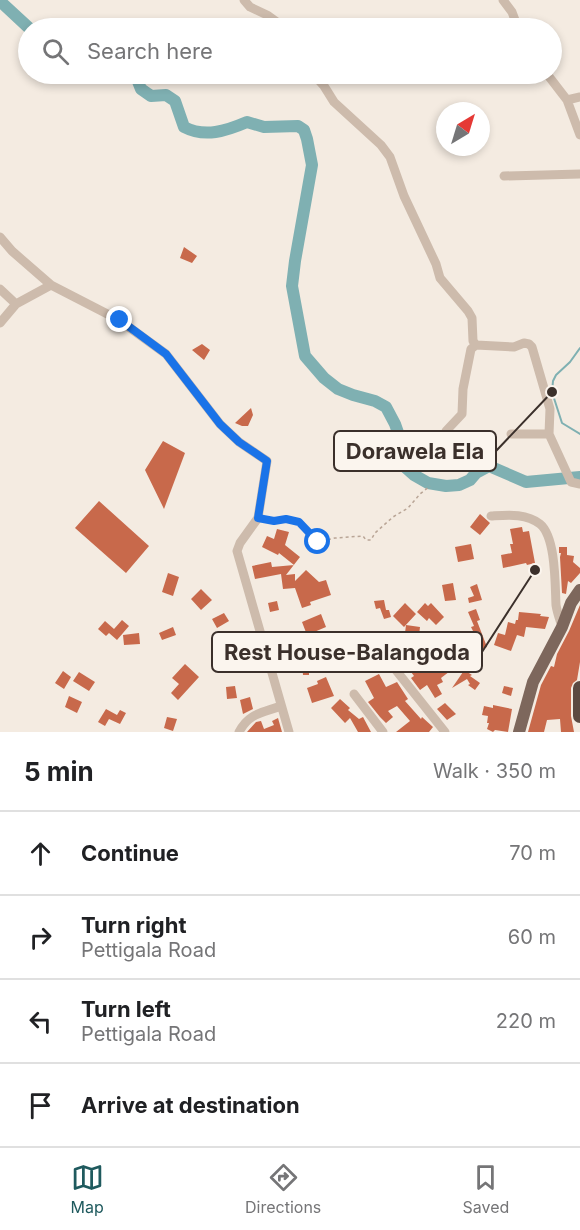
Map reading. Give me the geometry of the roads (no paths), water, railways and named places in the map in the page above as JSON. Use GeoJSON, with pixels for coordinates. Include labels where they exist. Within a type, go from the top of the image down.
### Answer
{"type":"FeatureCollection","features":[{"type":"Feature","properties":{"kind":"highway"},"geometry":{"type":"LineString","coordinates":[[580,688],[580,716]]}},
{"type":"Feature","properties":{"kind":"main road"},"geometry":{"type":"LineString","coordinates":[[519,732],[532,682],[562,627],[571,603],[580,590]]}},
{"type":"Feature","properties":{"kind":"street"},"geometry":{"type":"LineString","coordinates":[[244,0],[250,7],[271,18]]}},
{"type":"Feature","properties":{"kind":"street"},"geometry":{"type":"LineString","coordinates":[[503,0],[514,18]]}},
{"type":"Feature","properties":{"kind":"street"},"geometry":{"type":"LineString","coordinates":[[322,84],[334,102],[381,145],[390,157],[404,196],[436,264],[440,278],[472,318],[473,341],[476,345]]}},
{"type":"Feature","properties":{"kind":"street"},"geometry":{"type":"LineString","coordinates":[[555,84],[567,100],[580,135]]}},
{"type":"Feature","properties":{"kind":"street"},"geometry":{"type":"LineString","coordinates":[[567,100],[580,97]]}},
{"type":"Feature","properties":{"kind":"street"},"geometry":{"type":"LineString","coordinates":[[504,176],[580,174]]}},
{"type":"Feature","properties":{"kind":"street"},"geometry":{"type":"LineString","coordinates":[[0,237],[12,251],[51,285],[120,320],[166,354],[220,424],[239,442],[267,461],[258,518],[237,551],[289,732]]}},
{"type":"Feature","properties":{"kind":"street"},"geometry":{"type":"LineString","coordinates":[[0,323],[16,304],[51,285]]}},
{"type":"Feature","properties":{"kind":"street"},"geometry":{"type":"LineString","coordinates":[[0,289],[16,304]]}},
{"type":"Feature","properties":{"kind":"street"},"geometry":{"type":"LineString","coordinates":[[446,431],[462,414],[463,389],[471,349],[476,345],[514,347],[524,343],[529,344],[532,347],[550,409],[549,434],[571,482],[580,484]]}},
{"type":"Feature","properties":{"kind":"street"},"geometry":{"type":"LineString","coordinates":[[511,434],[549,434]]}},
{"type":"Feature","properties":{"kind":"street"},"geometry":{"type":"LineString","coordinates":[[491,516],[511,514],[528,518],[541,525],[547,533],[553,557],[556,606],[562,627]]}},
{"type":"Feature","properties":{"kind":"street"},"geometry":{"type":"LineString","coordinates":[[395,669],[445,732]]}},
{"type":"Feature","properties":{"kind":"street"},"geometry":{"type":"LineString","coordinates":[[354,694],[383,732]]}},
{"type":"Feature","properties":{"kind":"street"},"geometry":{"type":"LineString","coordinates":[[238,732],[249,717],[281,706]]}},
{"type":"Feature","properties":{"kind":"waterway"},"geometry":{"type":"LineString","coordinates":[[0,3],[18,18]]}},
{"type":"Feature","properties":{"kind":"waterway"},"geometry":{"type":"LineString","coordinates":[[139,84],[141,89],[151,96],[166,95],[175,101],[184,127],[192,130],[216,132],[247,122],[264,127],[298,126],[304,130],[312,165],[292,286],[305,356],[324,378],[338,389],[386,407],[402,444],[405,467],[428,483],[446,486],[459,485],[470,480],[476,473],[489,466],[526,482],[580,477]]}},
{"type":"Feature","properties":{"kind":"waterway"},"geometry":{"type":"LineString","coordinates":[[580,348],[570,362],[556,375],[552,392],[562,423],[580,434]]}},
{"type":"Feature","properties":{"kind":"place","name":"Dorawela Ela"},"geometry":{"type":"Point","coordinates":[552,392]}},
{"type":"Feature","properties":{"kind":"place","name":"Rest House-Balangoda"},"geometry":{"type":"Point","coordinates":[535,570]}}]}
